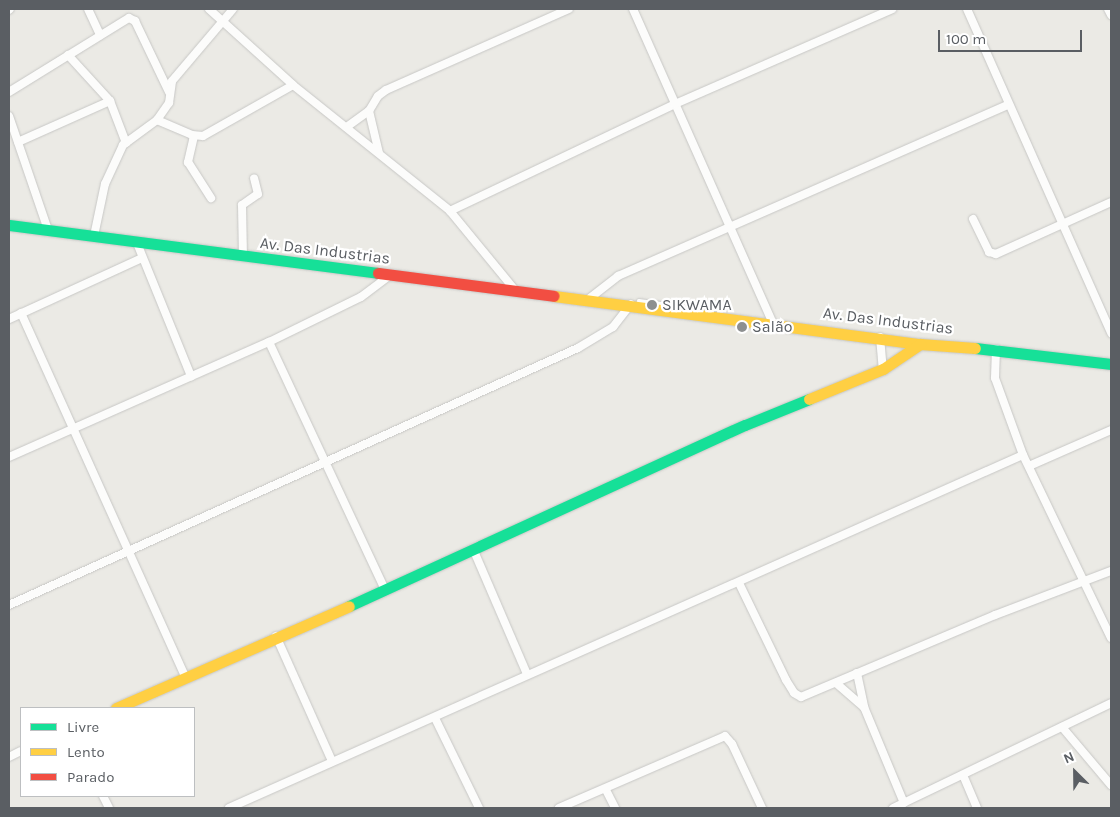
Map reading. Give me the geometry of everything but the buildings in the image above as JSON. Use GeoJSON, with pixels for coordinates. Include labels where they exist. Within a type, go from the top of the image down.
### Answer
{"type":"FeatureCollection","features":[{"type":"Feature","properties":{"kind":"main road","name":"Av. Das Industrias"},"geometry":{"type":"LineString","coordinates":[[9,225],[390,276],[590,298],[920,344],[996,349],[1111,364]]}},
{"type":"Feature","properties":{"kind":"main road"},"geometry":{"type":"LineString","coordinates":[[118,707],[276,636],[474,551],[745,425],[883,369],[920,344]]}},
{"type":"Feature","properties":{"kind":"street"},"geometry":{"type":"LineString","coordinates":[[88,9],[100,35]]}},
{"type":"Feature","properties":{"kind":"street"},"geometry":{"type":"LineString","coordinates":[[209,9],[293,85],[348,126],[450,211],[515,290]]}},
{"type":"Feature","properties":{"kind":"street"},"geometry":{"type":"LineString","coordinates":[[94,236],[105,184],[126,143],[157,120],[169,103],[172,81],[221,20],[233,9]]}},
{"type":"Feature","properties":{"kind":"street"},"geometry":{"type":"LineString","coordinates":[[348,126],[369,111],[378,96],[386,90],[569,9]]}},
{"type":"Feature","properties":{"kind":"street"},"geometry":{"type":"LineString","coordinates":[[633,9],[773,323]]}},
{"type":"Feature","properties":{"kind":"street"},"geometry":{"type":"LineString","coordinates":[[450,211],[675,104],[892,9]]}},
{"type":"Feature","properties":{"kind":"street"},"geometry":{"type":"LineString","coordinates":[[967,9],[1111,333]]}},
{"type":"Feature","properties":{"kind":"street"},"geometry":{"type":"LineString","coordinates":[[1108,9],[1111,15]]}},
{"type":"Feature","properties":{"kind":"street"},"geometry":{"type":"LineString","coordinates":[[9,92],[126,19],[134,20],[169,92]]}},
{"type":"Feature","properties":{"kind":"street"},"geometry":{"type":"LineString","coordinates":[[68,55],[110,101],[126,143]]}},
{"type":"Feature","properties":{"kind":"street"},"geometry":{"type":"LineString","coordinates":[[157,120],[194,136],[203,136],[222,127],[293,85]]}},
{"type":"Feature","properties":{"kind":"street"},"geometry":{"type":"LineString","coordinates":[[18,142],[110,101]]}},
{"type":"Feature","properties":{"kind":"street"},"geometry":{"type":"LineString","coordinates":[[590,298],[618,276],[1009,104]]}},
{"type":"Feature","properties":{"kind":"street"},"geometry":{"type":"LineString","coordinates":[[369,111],[379,153]]}},
{"type":"Feature","properties":{"kind":"street"},"geometry":{"type":"LineString","coordinates":[[9,116],[12,134],[18,142],[48,230]]}},
{"type":"Feature","properties":{"kind":"street"},"geometry":{"type":"LineString","coordinates":[[194,136],[188,162],[211,198]]}},
{"type":"Feature","properties":{"kind":"street"},"geometry":{"type":"LineString","coordinates":[[244,257],[242,205],[258,194],[254,178]]}},
{"type":"Feature","properties":{"kind":"street"},"geometry":{"type":"LineString","coordinates":[[973,219],[992,254],[1111,202]]}},
{"type":"Feature","properties":{"kind":"street"},"geometry":{"type":"LineString","coordinates":[[138,243],[142,258],[191,376]]}},
{"type":"Feature","properties":{"kind":"street"},"geometry":{"type":"LineString","coordinates":[[9,319],[142,258]]}},
{"type":"Feature","properties":{"kind":"street"},"geometry":{"type":"LineString","coordinates":[[9,457],[74,430],[269,342],[366,294],[390,276]]}},
{"type":"Feature","properties":{"kind":"street"},"geometry":{"type":"LineString","coordinates":[[9,605],[578,348],[613,328],[634,305]]}},
{"type":"Feature","properties":{"kind":"street"},"geometry":{"type":"LineString","coordinates":[[21,314],[185,677]]}},
{"type":"Feature","properties":{"kind":"street"},"geometry":{"type":"LineString","coordinates":[[880,337],[883,369]]}},
{"type":"Feature","properties":{"kind":"street"},"geometry":{"type":"LineString","coordinates":[[269,342],[327,461],[385,590]]}},
{"type":"Feature","properties":{"kind":"street"},"geometry":{"type":"LineString","coordinates":[[996,349],[995,378],[1023,455],[1111,638]]}},
{"type":"Feature","properties":{"kind":"street"},"geometry":{"type":"LineString","coordinates":[[1029,466],[1111,430]]}},
{"type":"Feature","properties":{"kind":"street"},"geometry":{"type":"LineString","coordinates":[[229,808],[1023,455]]}},
{"type":"Feature","properties":{"kind":"street"},"geometry":{"type":"LineString","coordinates":[[474,551],[528,674]]}},
{"type":"Feature","properties":{"kind":"street"},"geometry":{"type":"LineString","coordinates":[[739,582],[794,694],[801,697],[1082,580],[1111,571]]}},
{"type":"Feature","properties":{"kind":"street"},"geometry":{"type":"LineString","coordinates":[[276,636],[332,761]]}},
{"type":"Feature","properties":{"kind":"street"},"geometry":{"type":"LineString","coordinates":[[857,673],[864,707],[904,803]]}},
{"type":"Feature","properties":{"kind":"street"},"geometry":{"type":"LineString","coordinates":[[836,683],[864,707]]}},
{"type":"Feature","properties":{"kind":"street"},"geometry":{"type":"LineString","coordinates":[[893,808],[1111,703]]}},
{"type":"Feature","properties":{"kind":"street"},"geometry":{"type":"LineString","coordinates":[[435,718],[479,808]]}},
{"type":"Feature","properties":{"kind":"street"},"geometry":{"type":"LineString","coordinates":[[1062,727],[1111,784]]}},
{"type":"Feature","properties":{"kind":"street"},"geometry":{"type":"LineString","coordinates":[[560,808],[606,790],[725,736],[732,744],[762,808]]}},
{"type":"Feature","properties":{"kind":"street"},"geometry":{"type":"LineString","coordinates":[[963,775],[977,808]]}},
{"type":"Feature","properties":{"kind":"street"},"geometry":{"type":"LineString","coordinates":[[606,790],[615,808]]}},
{"type":"Feature","properties":{"kind":"traffic: fast"},"geometry":{"type":"LineString","coordinates":[[9,225],[378,273]]}},
{"type":"Feature","properties":{"kind":"traffic: fast"},"geometry":{"type":"LineString","coordinates":[[975,348],[1111,364]]}},
{"type":"Feature","properties":{"kind":"traffic: fast"},"geometry":{"type":"LineString","coordinates":[[349,606],[745,425],[809,399]]}},
{"type":"Feature","properties":{"kind":"traffic: slow"},"geometry":{"type":"LineString","coordinates":[[554,296],[920,344],[975,348]]}},
{"type":"Feature","properties":{"kind":"traffic: slow"},"geometry":{"type":"LineString","coordinates":[[809,399],[883,369],[920,344]]}},
{"type":"Feature","properties":{"kind":"traffic: slow"},"geometry":{"type":"LineString","coordinates":[[118,707],[349,606]]}},
{"type":"Feature","properties":{"kind":"traffic: jam"},"geometry":{"type":"LineString","coordinates":[[378,273],[554,296]]}},
{"type":"Feature","properties":{"kind":"place","name":"SIKWAMA"},"geometry":{"type":"Point","coordinates":[652,305]}},
{"type":"Feature","properties":{"kind":"place","name":"Salão"},"geometry":{"type":"Point","coordinates":[742,327]}}]}
